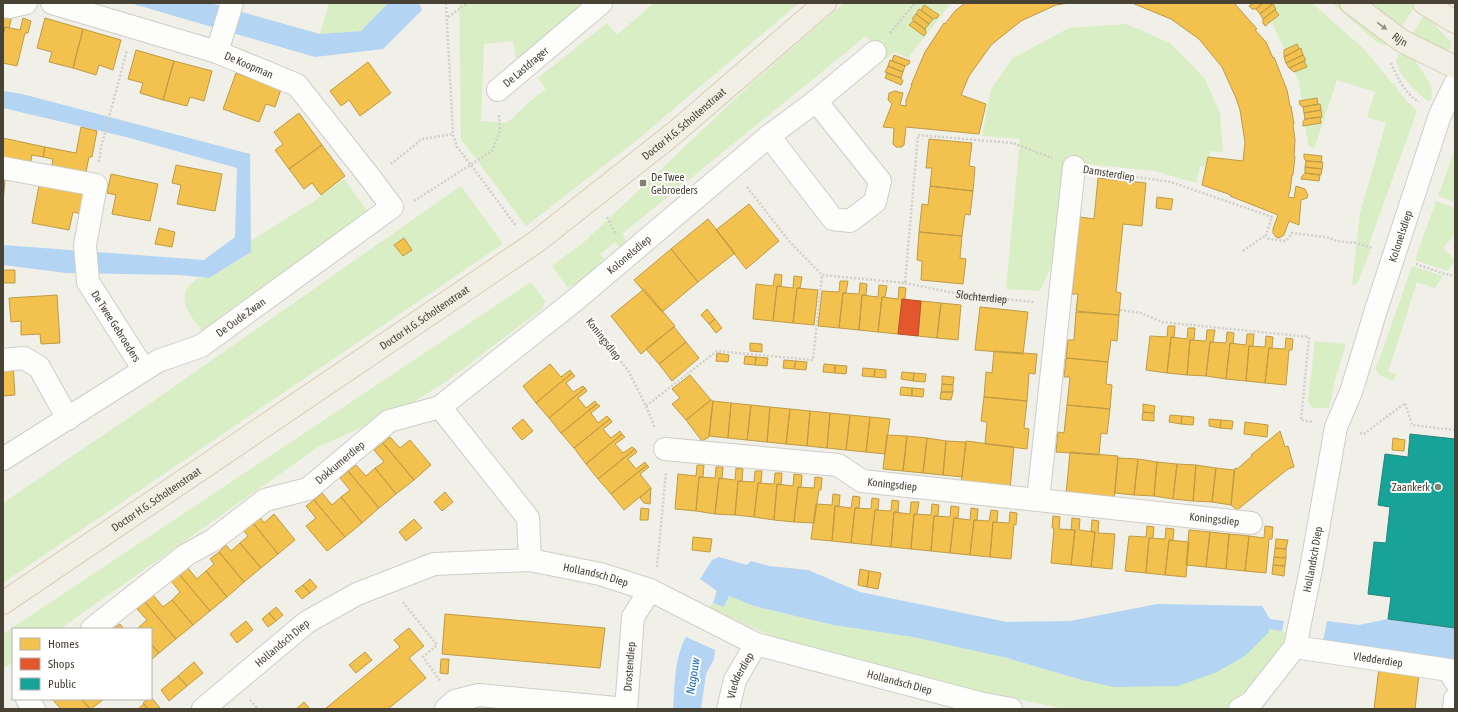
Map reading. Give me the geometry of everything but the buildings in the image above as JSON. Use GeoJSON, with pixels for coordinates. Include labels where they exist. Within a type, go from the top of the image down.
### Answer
{"type":"FeatureCollection","features":[{"type":"Feature","properties":{"kind":"main road","name":"Doctor H.G. Scholtenstraat"},"geometry":{"type":"LineString","coordinates":[[3,603],[536,242],[673,134],[824,3]]}},
{"type":"Feature","properties":{"kind":"main road","name":"Rijn"},"geometry":{"type":"LineString","coordinates":[[1351,3],[1402,41],[1455,67]]}},
{"type":"Feature","properties":{"kind":"main road"},"geometry":{"type":"LineString","coordinates":[[1424,3],[1455,22]]}},
{"type":"Feature","properties":{"kind":"street"},"geometry":{"type":"LineString","coordinates":[[3,6],[9,7],[26,3]]}},
{"type":"Feature","properties":{"kind":"street","name":"De Koopman"},"geometry":{"type":"LineString","coordinates":[[52,3],[133,27],[220,44],[297,86],[392,207]]}},
{"type":"Feature","properties":{"kind":"street"},"geometry":{"type":"LineString","coordinates":[[220,44],[232,3]]}},
{"type":"Feature","properties":{"kind":"street","name":"De Lastdrager"},"geometry":{"type":"LineString","coordinates":[[498,90],[601,3]]}},
{"type":"Feature","properties":{"kind":"street","name":"Kolonelsdiep"},"geometry":{"type":"LineString","coordinates":[[440,407],[574,301],[769,136],[816,101],[875,52]]}},
{"type":"Feature","properties":{"kind":"street","name":"Kolonelsdiep"},"geometry":{"type":"LineString","coordinates":[[1351,392],[1376,310],[1404,260],[1440,115],[1455,84]]}},
{"type":"Feature","properties":{"kind":"street"},"geometry":{"type":"LineString","coordinates":[[769,136],[833,219],[850,221],[875,202],[880,181],[816,101]]}},
{"type":"Feature","properties":{"kind":"street","name":"Damsterdiep"},"geometry":{"type":"LineString","coordinates":[[1038,500],[1074,167]]}},
{"type":"Feature","properties":{"kind":"street","name":"De Twee Gebroeders"},"geometry":{"type":"LineString","coordinates":[[3,168],[96,185],[85,245],[88,282],[144,370]]}},
{"type":"Feature","properties":{"kind":"street","name":"De Oude Zwan"},"geometry":{"type":"LineString","coordinates":[[3,459],[158,361],[201,346],[392,207]]}},
{"type":"Feature","properties":{"kind":"street"},"geometry":{"type":"LineString","coordinates":[[3,360],[24,358],[40,368],[68,419]]}},
{"type":"Feature","properties":{"kind":"street","name":"Hollandsch Diep"},"geometry":{"type":"LineString","coordinates":[[1240,709],[1250,703],[1295,647],[1311,569],[1336,427],[1351,392]]}},
{"type":"Feature","properties":{"kind":"street"},"geometry":{"type":"LineString","coordinates":[[440,407],[528,518],[530,560]]}},
{"type":"Feature","properties":{"kind":"street","name":"Dokkumerdiep"},"geometry":{"type":"LineString","coordinates":[[93,628],[186,555],[213,540],[265,500],[308,489],[389,421],[440,407]]}},
{"type":"Feature","properties":{"kind":"street","name":"Koningsdiep"},"geometry":{"type":"LineString","coordinates":[[664,449],[838,466],[862,481],[1250,523]]}},
{"type":"Feature","properties":{"kind":"street","name":"Hollandsch Diep"},"geometry":{"type":"LineString","coordinates":[[203,709],[307,622],[357,594],[434,564],[530,560],[600,574],[650,590],[756,644],[979,703],[1011,709]]}},
{"type":"Feature","properties":{"kind":"street","name":"Drostendiep"},"geometry":{"type":"LineString","coordinates":[[450,705],[479,695],[626,709],[633,617],[650,590]]}},
{"type":"Feature","properties":{"kind":"street","name":"Vledderdiep"},"geometry":{"type":"LineString","coordinates":[[728,709],[735,680],[756,644]]}},
{"type":"Feature","properties":{"kind":"street","name":"Vledderdiep"},"geometry":{"type":"LineString","coordinates":[[1295,647],[1449,670],[1455,681]]}},
{"type":"Feature","properties":{"kind":"street"},"geometry":{"type":"LineString","coordinates":[[1454,709],[1455,699]]}},
{"type":"Feature","properties":{"kind":"street"},"geometry":{"type":"LineString","coordinates":[[28,700],[34,709]]}},
{"type":"Feature","properties":{"kind":"path"},"geometry":{"type":"LineString","coordinates":[[446,3],[448,17],[453,134],[457,147],[516,226]]}},
{"type":"Feature","properties":{"kind":"path"},"geometry":{"type":"LineString","coordinates":[[448,17],[468,3]]}},
{"type":"Feature","properties":{"kind":"path"},"geometry":{"type":"LineString","coordinates":[[875,52],[915,3]]}},
{"type":"Feature","properties":{"kind":"path"},"geometry":{"type":"LineString","coordinates":[[101,147],[133,27]]}},
{"type":"Feature","properties":{"kind":"path"},"geometry":{"type":"LineString","coordinates":[[1390,60],[1397,77],[1413,98],[1423,104]]}},
{"type":"Feature","properties":{"kind":"path","name":"De Lastdrager"},"geometry":{"type":"LineString","coordinates":[[471,165],[492,151],[500,131],[498,90]]}},
{"type":"Feature","properties":{"kind":"path"},"geometry":{"type":"LineString","coordinates":[[372,180],[422,139],[453,134]]}},
{"type":"Feature","properties":{"kind":"path"},"geometry":{"type":"LineString","coordinates":[[392,207],[406,207],[471,165]]}},
{"type":"Feature","properties":{"kind":"path","name":"Damsterdiep"},"geometry":{"type":"LineString","coordinates":[[1074,167],[1171,182],[1272,217],[1266,235]]}},
{"type":"Feature","properties":{"kind":"path"},"geometry":{"type":"LineString","coordinates":[[606,215],[616,235],[631,253]]}},
{"type":"Feature","properties":{"kind":"path"},"geometry":{"type":"LineString","coordinates":[[1243,251],[1266,235],[1269,239],[1277,241],[1286,241],[1292,233],[1326,237],[1337,241],[1356,243],[1445,274],[1455,276]]}},
{"type":"Feature","properties":{"kind":"path"},"geometry":{"type":"LineString","coordinates":[[646,406],[717,351],[813,360],[822,276]]}},
{"type":"Feature","properties":{"kind":"path","name":"Slochterdiep"},"geometry":{"type":"LineString","coordinates":[[905,283],[969,296],[1059,304]]}},
{"type":"Feature","properties":{"kind":"path","name":"Koningsdiep"},"geometry":{"type":"LineString","coordinates":[[574,301],[629,372],[646,406],[664,449]]}},
{"type":"Feature","properties":{"kind":"path"},"geometry":{"type":"LineString","coordinates":[[1120,310],[1141,313],[1162,322],[1308,337],[1301,420],[1364,434],[1405,403],[1412,425],[1455,430]]}},
{"type":"Feature","properties":{"kind":"path"},"geometry":{"type":"LineString","coordinates":[[650,590],[657,567],[667,462],[664,449]]}},
{"type":"Feature","properties":{"kind":"path"},"geometry":{"type":"LineString","coordinates":[[387,582],[437,645],[423,657],[450,705]]}},
{"type":"Feature","properties":{"kind":"green space"},"geometry":{"type":"Polygon","coordinates":[[[329,3],[388,3],[361,31],[320,34],[329,3]]]}},
{"type":"Feature","properties":{"kind":"green space"},"geometry":{"type":"Polygon","coordinates":[[[459,3],[586,3],[516,59],[513,41],[484,44],[481,121],[507,123],[528,103],[546,89],[538,78],[607,23],[617,35],[654,3],[799,3],[637,140],[526,226],[461,139],[459,3]]]}},
{"type":"Feature","properties":{"kind":"green space"},"geometry":{"type":"Polygon","coordinates":[[[844,3],[951,3],[908,58],[894,52],[886,59],[866,36],[622,234],[627,242],[620,248],[615,242],[600,254],[605,260],[578,283],[568,288],[552,266],[584,242],[751,84],[844,3]]]}},
{"type":"Feature","properties":{"kind":"green space"},"geometry":{"type":"Polygon","coordinates":[[[1258,3],[1312,3],[1364,49],[1417,111],[1369,244],[1370,251],[1358,282],[1355,285],[1352,284],[1360,213],[1386,123],[1367,117],[1375,92],[1337,80],[1314,149],[1308,145],[1299,82],[1267,11],[1258,3]]]}},
{"type":"Feature","properties":{"kind":"green space"},"geometry":{"type":"Polygon","coordinates":[[[1332,3],[1343,3],[1391,43],[1384,45],[1378,43],[1332,3]]]}},
{"type":"Feature","properties":{"kind":"green space"},"geometry":{"type":"Polygon","coordinates":[[[1367,3],[1412,3],[1415,6],[1402,26],[1367,3]]]}},
{"type":"Feature","properties":{"kind":"green space"},"geometry":{"type":"Polygon","coordinates":[[[1424,15],[1426,15],[1450,41],[1451,46],[1449,50],[1446,51],[1430,44],[1413,33],[1424,15]]]}},
{"type":"Feature","properties":{"kind":"green space"},"geometry":{"type":"Polygon","coordinates":[[[1126,24],[1170,43],[1205,79],[1220,113],[1223,152],[1210,151],[1206,167],[1200,166],[1196,183],[1155,171],[1067,162],[1057,253],[1040,291],[1006,289],[1020,139],[982,136],[991,89],[1013,58],[1069,28],[1126,24]]]}},
{"type":"Feature","properties":{"kind":"green space"},"geometry":{"type":"Polygon","coordinates":[[[1405,45],[1431,85],[1432,95],[1431,100],[1429,101],[1413,88],[1399,69],[1397,58],[1405,45]]]}},
{"type":"Feature","properties":{"kind":"green space"},"geometry":{"type":"Polygon","coordinates":[[[1455,149],[1455,202],[1438,196],[1455,149]]]}},
{"type":"Feature","properties":{"kind":"green space"},"geometry":{"type":"Polygon","coordinates":[[[344,179],[369,213],[203,332],[192,318],[186,307],[185,295],[189,286],[198,278],[209,278],[251,252],[251,241],[314,201],[344,179]]]}},
{"type":"Feature","properties":{"kind":"green space"},"geometry":{"type":"Polygon","coordinates":[[[461,186],[503,244],[3,583],[3,503],[152,402],[461,186]]]}},
{"type":"Feature","properties":{"kind":"green space"},"geometry":{"type":"Polygon","coordinates":[[[1436,201],[1455,208],[1455,234],[1443,248],[1455,260],[1447,271],[1415,260],[1436,201]]]}},
{"type":"Feature","properties":{"kind":"green space"},"geometry":{"type":"Polygon","coordinates":[[[1412,266],[1443,276],[1435,288],[1417,282],[1388,372],[1396,374],[1394,381],[1379,375],[1375,368],[1412,266]]]}},
{"type":"Feature","properties":{"kind":"green space"},"geometry":{"type":"Polygon","coordinates":[[[531,282],[545,301],[542,309],[444,383],[399,411],[318,447],[61,628],[12,628],[531,282]]]}},
{"type":"Feature","properties":{"kind":"green space"},"geometry":{"type":"Polygon","coordinates":[[[1315,341],[1346,344],[1336,376],[1329,408],[1313,408],[1308,401],[1315,341]]]}},
{"type":"Feature","properties":{"kind":"green space"},"geometry":{"type":"Polygon","coordinates":[[[729,596],[754,606],[833,625],[913,637],[1007,658],[1082,680],[1269,629],[1287,632],[1270,665],[1227,709],[1066,709],[901,676],[792,645],[709,608],[713,603],[724,607],[729,596]]]}},
{"type":"Feature","properties":{"kind":"green space"},"geometry":{"type":"Polygon","coordinates":[[[12,628],[12,663],[3,669],[3,634],[12,628]]]}},
{"type":"Feature","properties":{"kind":"water"},"geometry":{"type":"Polygon","coordinates":[[[130,3],[210,3],[320,34],[361,31],[388,3],[419,3],[422,10],[383,49],[315,57],[130,3]]]}},
{"type":"Feature","properties":{"kind":"water"},"geometry":{"type":"Polygon","coordinates":[[[3,91],[22,94],[250,154],[251,252],[209,278],[180,275],[66,273],[3,265],[3,245],[204,260],[235,237],[237,168],[126,137],[3,108],[3,91]]]}},
{"type":"Feature","properties":{"kind":"water"},"geometry":{"type":"Polygon","coordinates":[[[719,557],[747,565],[751,561],[769,566],[808,570],[860,592],[1007,622],[1070,621],[1157,604],[1262,606],[1270,619],[1284,621],[1282,631],[1269,629],[1268,633],[1245,656],[1217,672],[1178,686],[1114,687],[1082,680],[1007,658],[913,637],[833,625],[754,606],[729,596],[724,607],[713,603],[717,591],[700,579],[712,560],[719,557]]]}},
{"type":"Feature","properties":{"kind":"water"},"geometry":{"type":"Polygon","coordinates":[[[1388,619],[1455,628],[1455,663],[1323,641],[1327,621],[1359,625],[1388,619]]]}},
{"type":"Feature","properties":{"kind":"water","name":"Nagouw"},"geometry":{"type":"Polygon","coordinates":[[[686,637],[715,650],[714,659],[706,674],[701,709],[673,709],[677,663],[686,637]]]}},
{"type":"Feature","properties":{"kind":"place","name":"De Twee Gebroeders"},"geometry":{"type":"Point","coordinates":[643,183]}},
{"type":"Feature","properties":{"kind":"place","name":"Zaankerk"},"geometry":{"type":"Point","coordinates":[1438,487]}}]}
